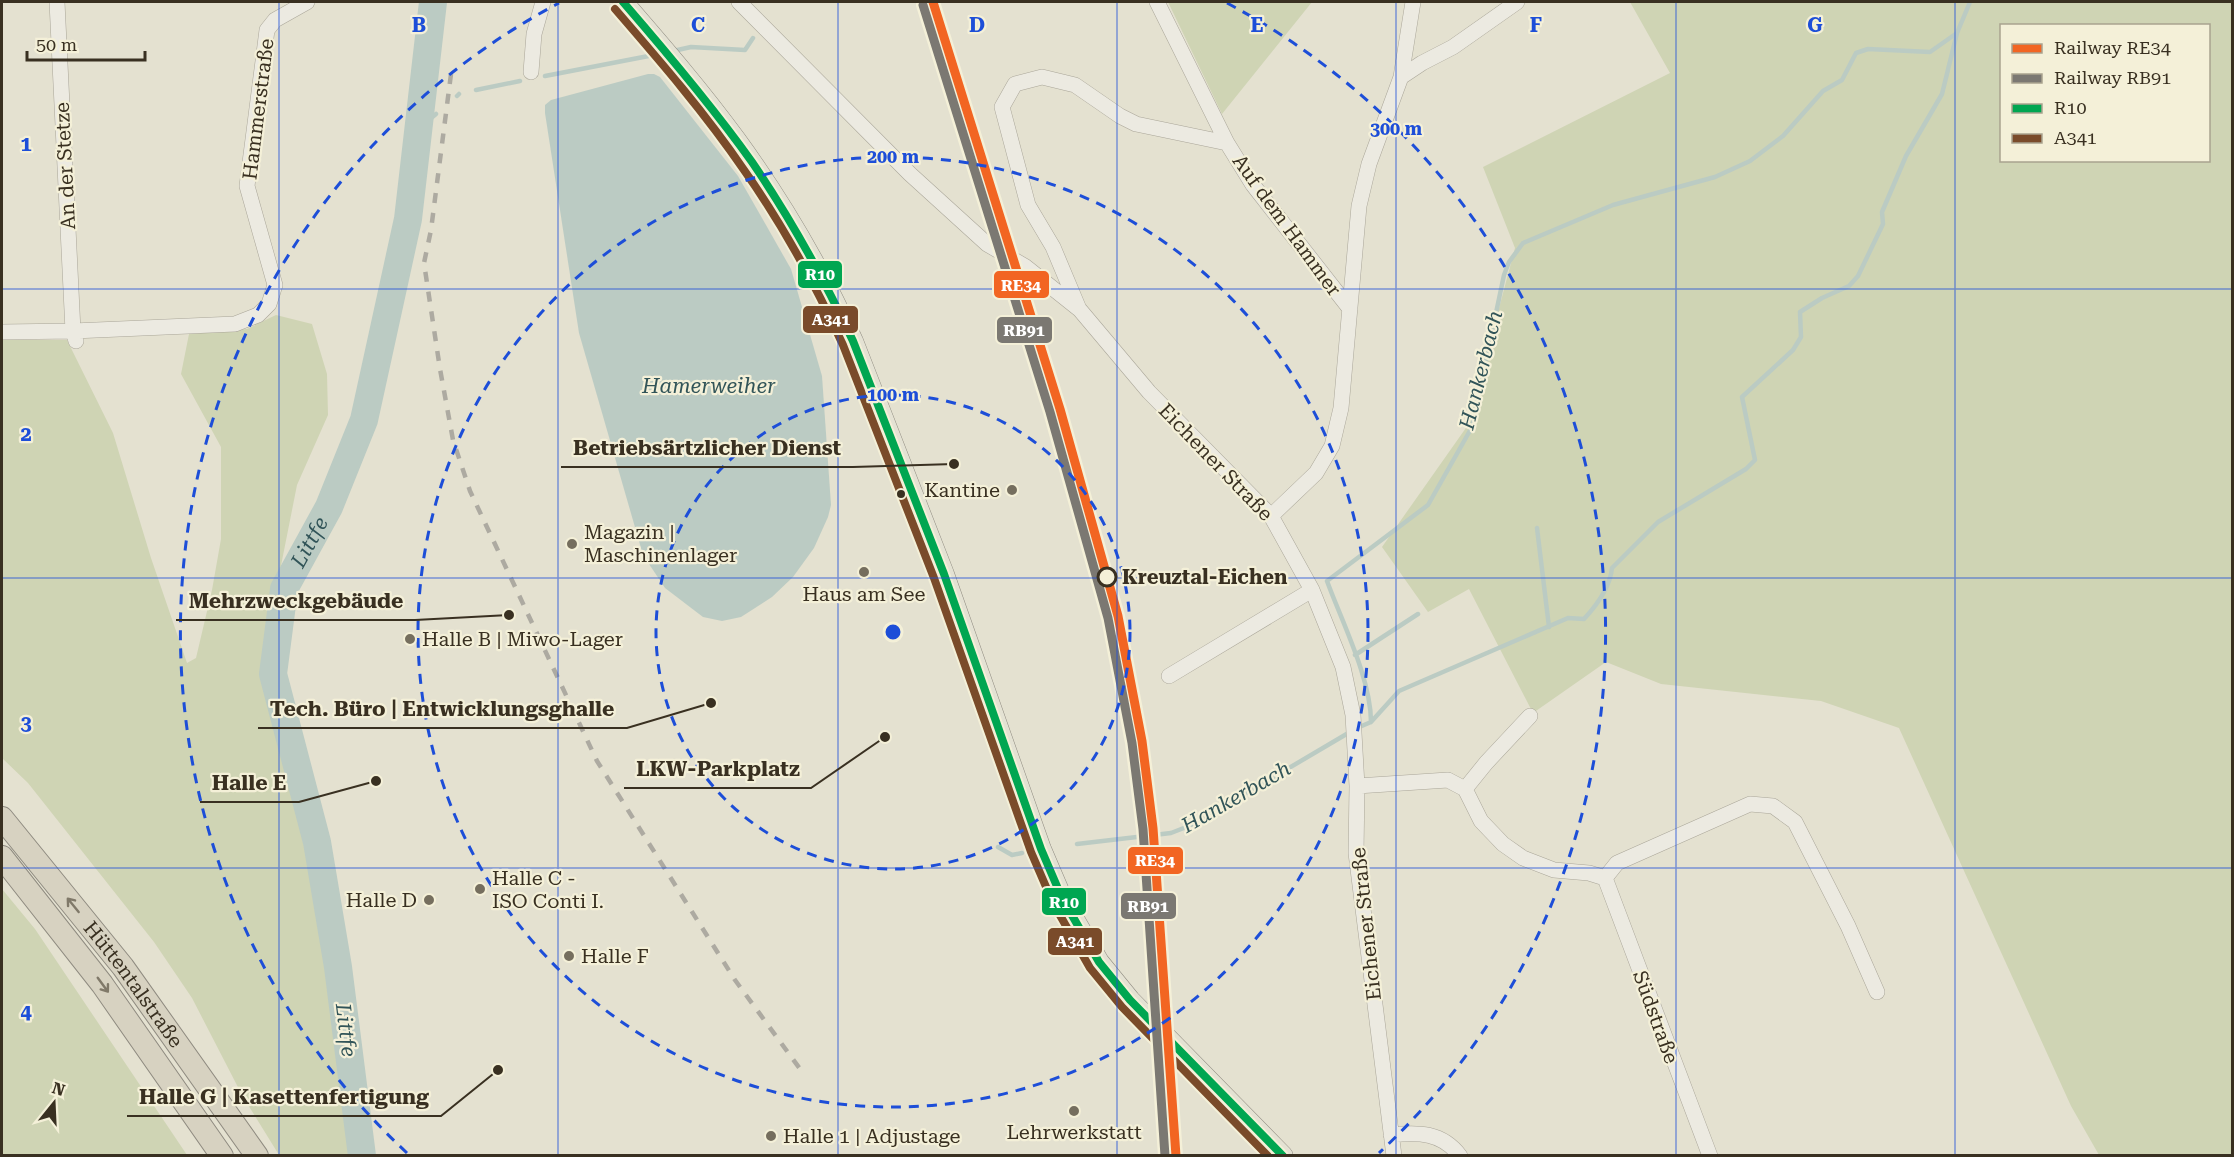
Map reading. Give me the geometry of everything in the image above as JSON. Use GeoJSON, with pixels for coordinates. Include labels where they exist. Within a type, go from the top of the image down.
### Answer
{"type":"FeatureCollection","features":[{"type":"Feature","properties":{"kind":"highway","name":"Hüttentalstraße"},"geometry":{"type":"LineString","coordinates":[[2,818],[123,967],[257,1155]]}},
{"type":"Feature","properties":{"kind":"highway","name":"Hüttentalstraße"},"geometry":{"type":"LineString","coordinates":[[2,857],[102,984],[222,1155]]}},
{"type":"Feature","properties":{"kind":"main road"},"geometry":{"type":"LineString","coordinates":[[623,2],[718,117],[760,175],[796,231],[837,306],[853,341],[944,574],[1041,849],[1062,898],[1100,962],[1130,1000],[1283,1155]]}},
{"type":"Feature","properties":{"kind":"street","name":"An der Stetze"},"geometry":{"type":"LineString","coordinates":[[57,2],[74,336]]}},
{"type":"Feature","properties":{"kind":"street","name":"Hammerstraße"},"geometry":{"type":"LineString","coordinates":[[74,336],[236,324],[258,315],[269,304],[275,285],[247,186],[248,175],[267,30],[275,21],[307,2]]}},
{"type":"Feature","properties":{"kind":"street"},"geometry":{"type":"LineString","coordinates":[[531,72],[534,34],[543,2]]}},
{"type":"Feature","properties":{"kind":"street","name":"Eichener Straße"},"geometry":{"type":"LineString","coordinates":[[739,2],[910,174],[987,244],[1026,267],[1080,310],[1149,392],[1271,516],[1312,590],[1343,667],[1353,714],[1357,786],[1356,853],[1394,1155]]}},
{"type":"Feature","properties":{"kind":"street"},"geometry":{"type":"LineString","coordinates":[[1157,2],[1227,143]]}},
{"type":"Feature","properties":{"kind":"street"},"geometry":{"type":"LineString","coordinates":[[1271,516],[1316,473],[1332,446],[1341,408],[1359,206],[1369,164],[1401,77],[1413,2]]}},
{"type":"Feature","properties":{"kind":"street"},"geometry":{"type":"LineString","coordinates":[[1401,77],[1453,47],[1517,2]]}},
{"type":"Feature","properties":{"kind":"street","name":"Auf dem Hammer"},"geometry":{"type":"LineString","coordinates":[[1080,310],[1053,247],[1028,205],[1002,107],[1015,84],[1042,77],[1075,86],[1136,124],[1227,143],[1253,185],[1350,309]]}},
{"type":"Feature","properties":{"kind":"street"},"geometry":{"type":"LineString","coordinates":[[2,332],[74,336]]}},
{"type":"Feature","properties":{"kind":"street"},"geometry":{"type":"LineString","coordinates":[[1169,676],[1312,590]]}},
{"type":"Feature","properties":{"kind":"street"},"geometry":{"type":"LineString","coordinates":[[1465,789],[1486,763],[1530,717]]}},
{"type":"Feature","properties":{"kind":"street"},"geometry":{"type":"LineString","coordinates":[[1357,786],[1448,780],[1465,789],[1481,821],[1503,844],[1523,858],[1554,870],[1589,873],[1605,878],[1617,863],[1750,804],[1773,806],[1795,822],[1848,926],[1877,992]]}},
{"type":"Feature","properties":{"kind":"street","name":"Südstraße"},"geometry":{"type":"LineString","coordinates":[[1605,878],[1710,1155]]}},
{"type":"Feature","properties":{"kind":"street"},"geometry":{"type":"LineString","coordinates":[[1391,1135],[1417,1132],[1436,1136],[1460,1155]]}},
{"type":"Feature","properties":{"kind":"green space"},"geometry":{"type":"Polygon","coordinates":[[[1168,2],[1312,2],[1222,114],[1168,2]]]}},
{"type":"Feature","properties":{"kind":"green space"},"geometry":{"type":"Polygon","coordinates":[[[1630,2],[2232,2],[2232,1155],[2099,1155],[2071,1106],[1899,728],[1821,701],[1661,684],[1606,662],[1533,713],[1469,589],[1428,612],[1382,547],[1468,425],[1515,248],[1483,167],[1670,73],[1630,2]]]}},
{"type":"Feature","properties":{"kind":"green space"},"geometry":{"type":"Polygon","coordinates":[[[276,315],[312,324],[327,374],[328,415],[297,485],[271,616],[314,786],[334,1004],[366,1155],[279,1155],[242,1095],[192,998],[154,942],[28,783],[2,758],[2,340],[67,340],[113,433],[151,558],[187,663],[196,658],[221,539],[221,447],[181,374],[189,334],[247,329],[276,315]]]}},
{"type":"Feature","properties":{"kind":"green space"},"geometry":{"type":"Polygon","coordinates":[[[2,889],[35,929],[187,1155],[2,1155],[2,889]]]}},
{"type":"Feature","properties":{"kind":"water","name":"Hamerweiher"},"geometry":{"type":"Polygon","coordinates":[[[648,74],[660,77],[738,176],[791,269],[822,376],[831,505],[828,517],[814,548],[793,577],[772,597],[741,617],[722,621],[703,617],[665,588],[643,555],[579,333],[545,113],[545,105],[551,100],[648,74]]]}},
{"type":"Feature","properties":{"kind":"waterway","name":"Littfe"},"geometry":{"type":"LineString","coordinates":[[362,1156],[338,967],[317,842],[273,674],[284,589],[329,507],[364,420],[408,219],[433,2]]}},
{"type":"Feature","properties":{"kind":"waterway","name":"Hankerbach"},"geometry":{"type":"LineString","coordinates":[[1357,728],[1371,722],[1370,705],[1355,651],[1327,581],[1428,505],[1472,427],[1504,275],[1509,262],[1523,243],[1613,205],[1715,177],[1750,161],[1783,136],[1823,91],[1842,80],[1856,53],[1868,49],[1930,52],[1957,33],[1970,2]]}},
{"type":"Feature","properties":{"kind":"waterway"},"geometry":{"type":"LineString","coordinates":[[1371,722],[1399,691],[1568,618],[1584,619],[1602,595],[1609,582],[1612,568],[1658,522],[1746,469],[1755,460],[1742,397],[1793,350],[1801,337],[1800,312],[1822,298],[1849,286],[1858,276],[1883,224],[1882,212],[1906,156],[1942,94],[1957,33]]}},
{"type":"Feature","properties":{"kind":"waterway"},"geometry":{"type":"LineString","coordinates":[[673,51],[691,47],[745,50],[753,38]]}},
{"type":"Feature","properties":{"kind":"waterway"},"geometry":{"type":"LineString","coordinates":[[545,76],[659,54]]}},
{"type":"Feature","properties":{"kind":"waterway"},"geometry":{"type":"LineString","coordinates":[[476,90],[520,81]]}},
{"type":"Feature","properties":{"kind":"waterway"},"geometry":{"type":"LineString","coordinates":[[418,129],[436,114]]}},
{"type":"Feature","properties":{"kind":"waterway"},"geometry":{"type":"LineString","coordinates":[[1537,528],[1549,627]]}},
{"type":"Feature","properties":{"kind":"waterway"},"geometry":{"type":"LineString","coordinates":[[1355,655],[1418,614]]}},
{"type":"Feature","properties":{"kind":"waterway","name":"Hankerbach"},"geometry":{"type":"LineString","coordinates":[[1077,844],[1171,833],[1194,824],[1350,732]]}},
{"type":"Feature","properties":{"kind":"waterway","name":"Hankerbach"},"geometry":{"type":"LineString","coordinates":[[998,847],[1012,855],[1022,853]]}},
{"type":"Feature","properties":{"kind":"railway"},"geometry":{"type":"LineString","coordinates":[[451,74],[431,230],[424,263],[453,440],[470,491],[597,761],[735,980],[803,1073]]}},
{"type":"Feature","properties":{"kind":"rail line","name":"RE34"},"geometry":{"type":"LineString","coordinates":[[933,2],[1060,409],[1118,616],[1142,741],[1153,828],[1176,1156]]}},
{"type":"Feature","properties":{"kind":"rail line","name":"RB91"},"geometry":{"type":"LineString","coordinates":[[923,5],[1050,412],[1108,618],[1132,743],[1143,829],[1165,1156]]}},
{"type":"Feature","properties":{"kind":"transit line","name":"R10"},"geometry":{"type":"LineString","coordinates":[[623,2],[689,80],[752,162],[819,272],[842,318],[944,574],[1041,849],[1062,898],[1099,962],[1130,1000],[1283,1156]]}},
{"type":"Feature","properties":{"kind":"transit line","name":"A341"},"geometry":{"type":"LineString","coordinates":[[615,9],[682,88],[729,149],[772,212],[821,300],[843,345],[934,578],[1031,852],[1053,903],[1090,968],[1122,1007],[1268,1156]]}},
{"type":"Feature","properties":{"kind":"place","name":"Betriebsärtzlicher Dienst"},"geometry":{"type":"Point","coordinates":[954,464]}},
{"type":"Feature","properties":{"kind":"place","name":"Kantine"},"geometry":{"type":"Point","coordinates":[1012,490]}},
{"type":"Feature","properties":{"kind":"place","name":"Magazin | Maschinenlager"},"geometry":{"type":"Point","coordinates":[572,544]}},
{"type":"Feature","properties":{"kind":"place","name":"Haus am See"},"geometry":{"type":"Point","coordinates":[864,572]}},
{"type":"Feature","properties":{"kind":"place","name":"Kreuztal-Eichen"},"geometry":{"type":"Point","coordinates":[1107,577]}},
{"type":"Feature","properties":{"kind":"place","name":"Mehrzweckgebäude"},"geometry":{"type":"Point","coordinates":[509,615]}},
{"type":"Feature","properties":{"kind":"place","name":"Halle B | Miwo-Lager"},"geometry":{"type":"Point","coordinates":[410,639]}},
{"type":"Feature","properties":{"kind":"place","name":"Tech. Büro | Entwicklungsghalle"},"geometry":{"type":"Point","coordinates":[711,703]}},
{"type":"Feature","properties":{"kind":"place","name":"LKW-Parkplatz"},"geometry":{"type":"Point","coordinates":[885,737]}},
{"type":"Feature","properties":{"kind":"place","name":"Halle E"},"geometry":{"type":"Point","coordinates":[376,781]}},
{"type":"Feature","properties":{"kind":"place","name":"Halle C - ISO Conti I."},"geometry":{"type":"Point","coordinates":[480,889]}},
{"type":"Feature","properties":{"kind":"place","name":"Halle D"},"geometry":{"type":"Point","coordinates":[429,900]}},
{"type":"Feature","properties":{"kind":"place","name":"Halle F"},"geometry":{"type":"Point","coordinates":[569,956]}},
{"type":"Feature","properties":{"kind":"place","name":"Halle G | Kasettenfertigung"},"geometry":{"type":"Point","coordinates":[498,1070]}},
{"type":"Feature","properties":{"kind":"place","name":"Lehrwerkstatt"},"geometry":{"type":"Point","coordinates":[1074,1111]}},
{"type":"Feature","properties":{"kind":"place","name":"Halle 1 | Adjustage"},"geometry":{"type":"Point","coordinates":[771,1136]}}]}
